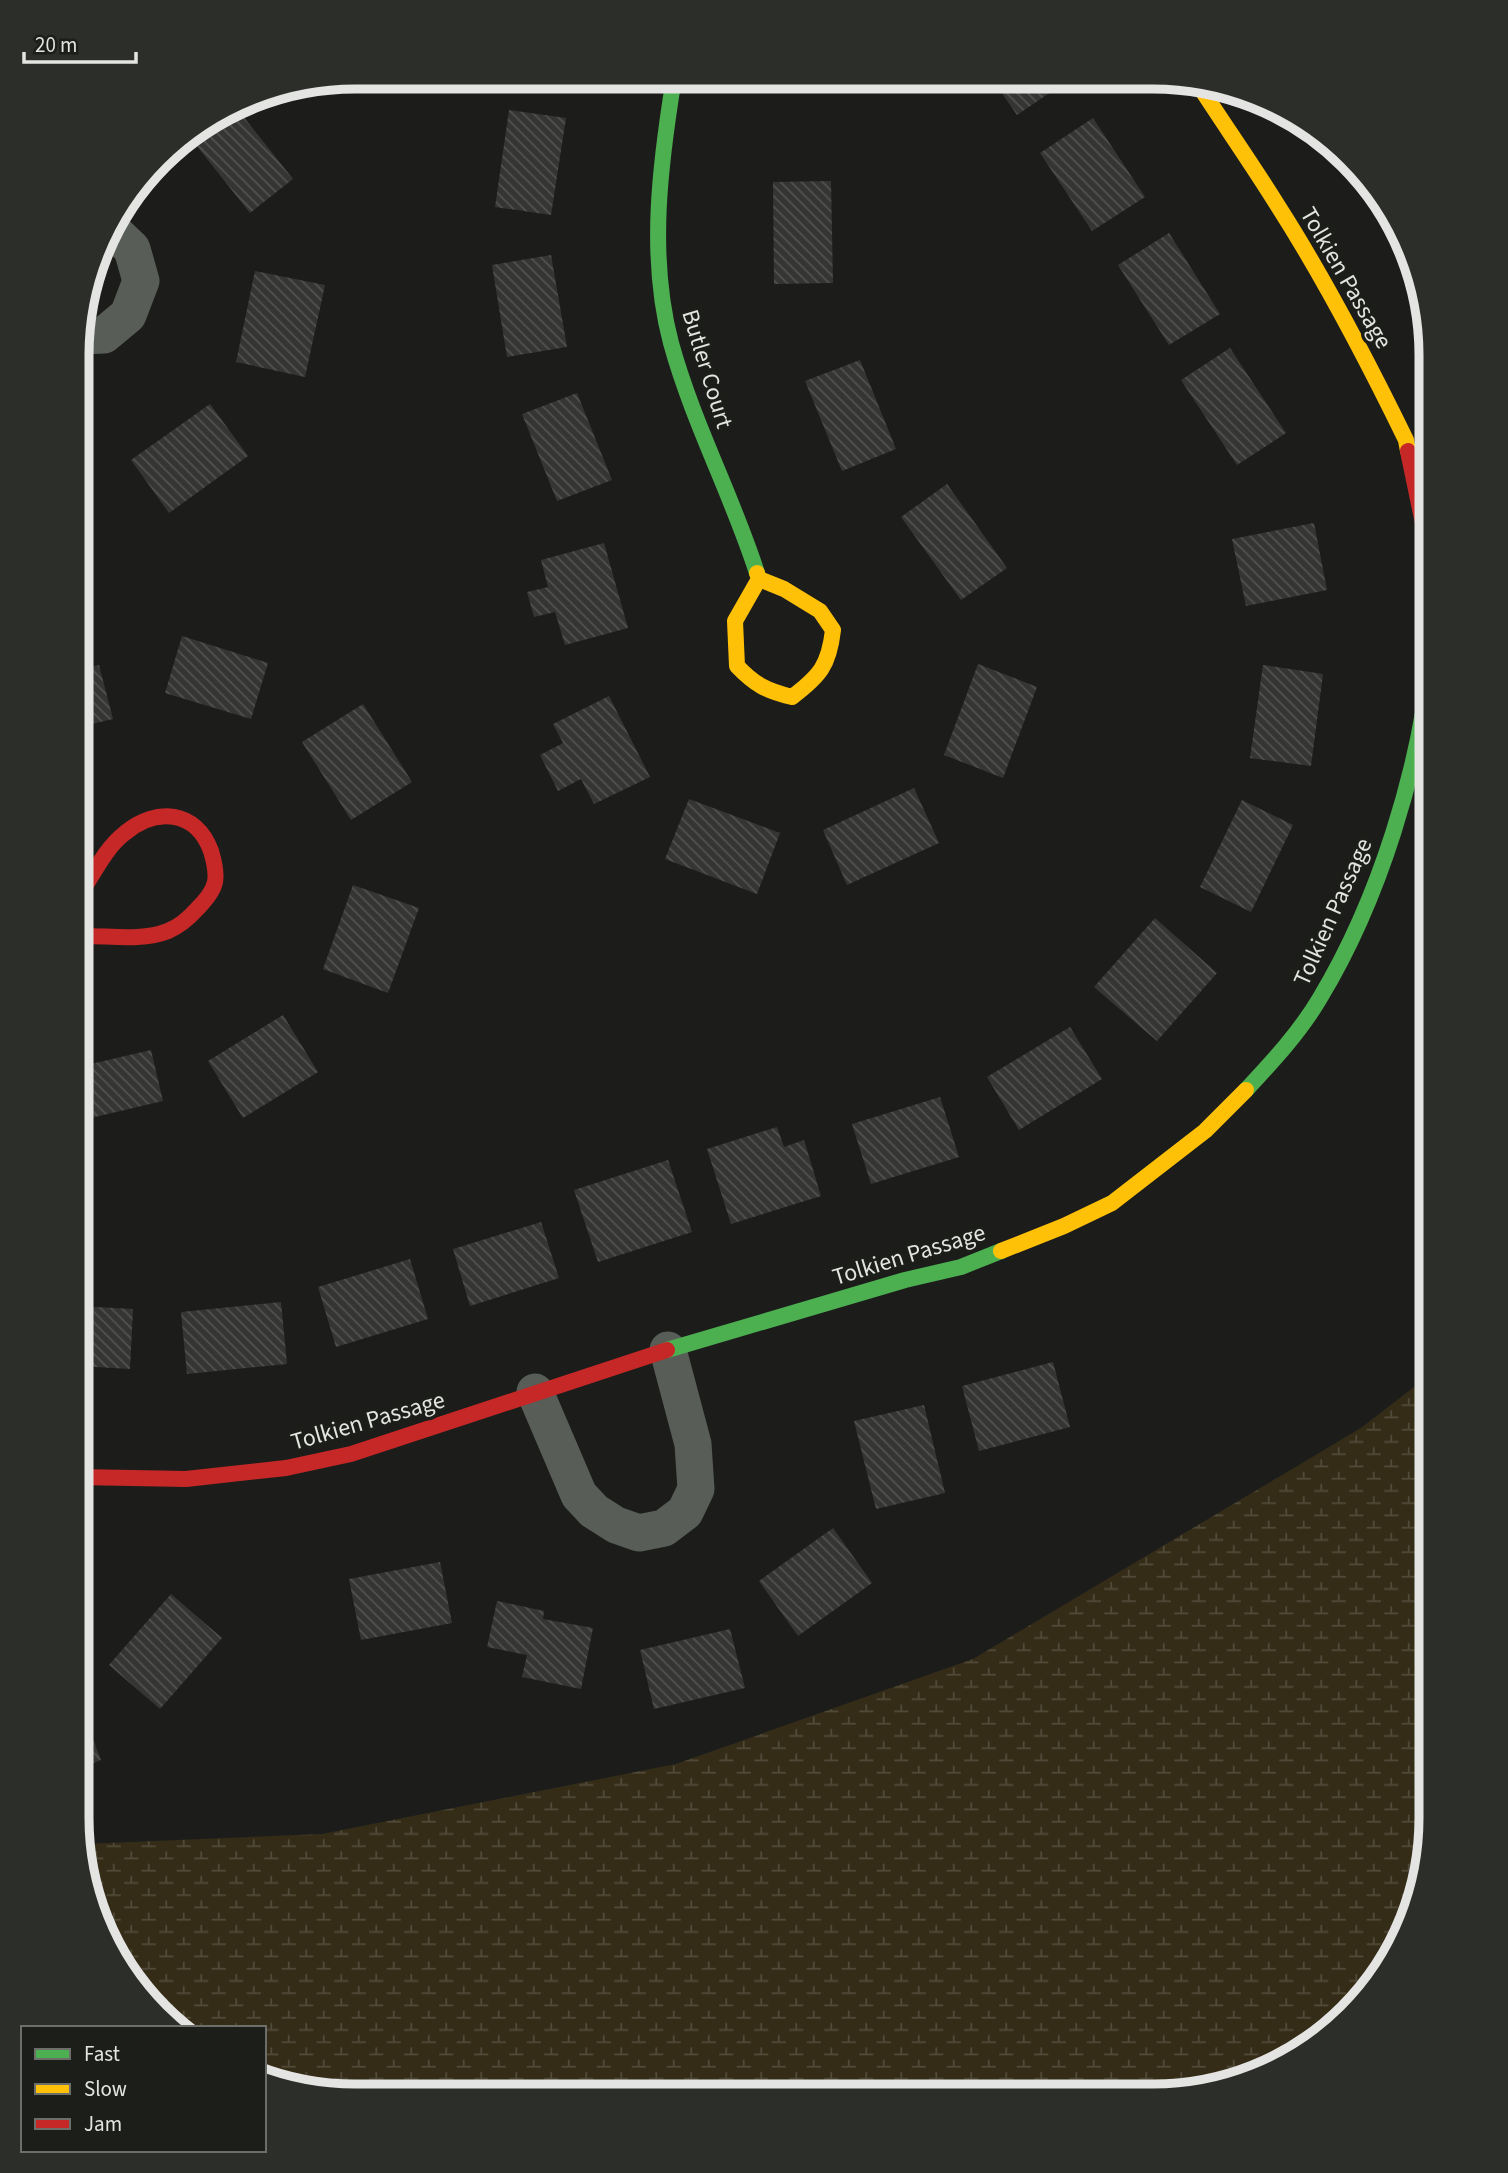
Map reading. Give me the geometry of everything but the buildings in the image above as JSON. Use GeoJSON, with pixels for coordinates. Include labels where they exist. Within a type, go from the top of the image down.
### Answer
{"type":"FeatureCollection","features":[{"type":"Feature","properties":{"kind":"street","name":"Butler Court"},"geometry":{"type":"LineString","coordinates":[[672,89],[662,156],[659,200],[660,260],[669,336],[701,434],[736,512],[759,579]]}},
{"type":"Feature","properties":{"kind":"street","name":"Tolkien Passage"},"geometry":{"type":"LineString","coordinates":[[1205,94],[1279,207],[1366,358],[1406,440],[1419,483]]}},
{"type":"Feature","properties":{"kind":"street"},"geometry":{"type":"LineString","coordinates":[[90,336],[104,335],[128,315],[141,281],[132,249],[118,236]]}},
{"type":"Feature","properties":{"kind":"street"},"geometry":{"type":"LineString","coordinates":[[759,579],[784,589],[820,611],[833,630],[830,657],[818,678],[792,697],[771,692],[752,682],[737,666],[735,621],[759,579]]}},
{"type":"Feature","properties":{"kind":"street","name":"Tolkien Passage"},"geometry":{"type":"LineString","coordinates":[[89,1477],[186,1479],[286,1468],[351,1454],[668,1350],[905,1280],[961,1267],[1112,1203],[1205,1131],[1245,1092],[1281,1052],[1319,1000],[1345,953],[1387,853],[1419,729]]}},
{"type":"Feature","properties":{"kind":"street"},"geometry":{"type":"LineString","coordinates":[[89,882],[117,839],[140,823],[160,815],[190,821],[210,842],[215,882],[202,904],[178,926],[153,936],[89,936]]}},
{"type":"Feature","properties":{"kind":"street"},"geometry":{"type":"LineString","coordinates":[[535,1392],[579,1495],[586,1503],[616,1525],[639,1532],[664,1528],[685,1512],[696,1489],[693,1444],[668,1350]]}},
{"type":"Feature","properties":{"kind":"green space"},"geometry":{"type":"Polygon","coordinates":[[[1419,1383],[1419,1818],[1414,1870],[1399,1920],[1364,1980],[1341,2006],[1315,2029],[1255,2064],[1205,2079],[1153,2084],[355,2084],[303,2079],[266,2069],[266,2026],[189,2026],[144,1980],[109,1920],[98,1887],[91,1844],[322,1834],[676,1764],[973,1659],[1361,1428],[1419,1383]]]}},
{"type":"Feature","properties":{"kind":"traffic: fast"},"geometry":{"type":"LineString","coordinates":[[672,89],[664,144],[659,210],[658,244],[664,310],[671,343],[690,402],[757,573]]}},
{"type":"Feature","properties":{"kind":"traffic: fast"},"geometry":{"type":"LineString","coordinates":[[1246,1090],[1304,1023],[1341,960],[1361,919],[1394,832],[1419,731]]}},
{"type":"Feature","properties":{"kind":"traffic: fast"},"geometry":{"type":"LineString","coordinates":[[667,1350],[905,1280],[961,1267],[1001,1251]]}},
{"type":"Feature","properties":{"kind":"traffic: slow"},"geometry":{"type":"LineString","coordinates":[[1205,94],[1313,263],[1376,380],[1406,440],[1408,451]]}},
{"type":"Feature","properties":{"kind":"traffic: slow"},"geometry":{"type":"LineString","coordinates":[[757,573],[759,579],[735,621],[737,666],[762,686],[792,697],[822,669],[829,652],[833,630],[820,611],[784,589],[759,579]]}},
{"type":"Feature","properties":{"kind":"traffic: slow"},"geometry":{"type":"LineString","coordinates":[[1001,1251],[1112,1203],[1205,1131],[1246,1090]]}},
{"type":"Feature","properties":{"kind":"traffic: jam"},"geometry":{"type":"LineString","coordinates":[[1408,451],[1419,504]]}},
{"type":"Feature","properties":{"kind":"traffic: jam"},"geometry":{"type":"LineString","coordinates":[[89,880],[118,839],[137,825],[162,816],[185,820],[196,827],[211,851],[216,874],[215,882],[205,900],[184,922],[168,931],[146,936],[89,936]]}},
{"type":"Feature","properties":{"kind":"traffic: jam"},"geometry":{"type":"LineString","coordinates":[[89,1477],[186,1479],[286,1468],[351,1454],[667,1350]]}}]}
